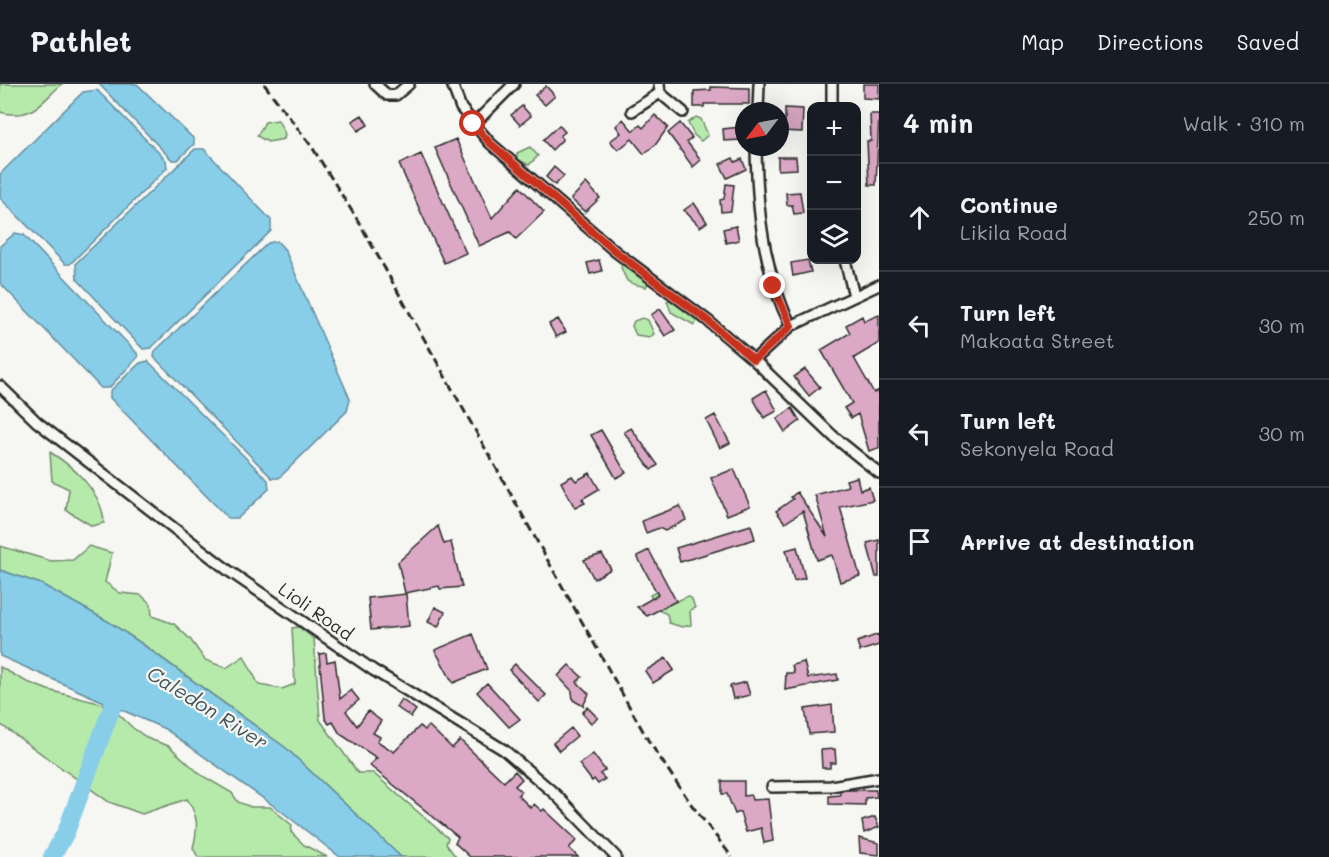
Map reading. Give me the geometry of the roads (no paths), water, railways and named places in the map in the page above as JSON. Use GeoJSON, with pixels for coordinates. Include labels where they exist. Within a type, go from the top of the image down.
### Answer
{"type":"FeatureCollection","features":[{"type":"Feature","properties":{"kind":"street"},"geometry":{"type":"LineString","coordinates":[[375,84],[387,95],[396,95],[410,84]]}},
{"type":"Feature","properties":{"kind":"street"},"geometry":{"type":"LineString","coordinates":[[452,84],[461,108],[490,143],[616,252],[707,320],[754,360],[833,436],[879,473]]}},
{"type":"Feature","properties":{"kind":"street"},"geometry":{"type":"LineString","coordinates":[[473,124],[514,84]]}},
{"type":"Feature","properties":{"kind":"street"},"geometry":{"type":"LineString","coordinates":[[758,102],[759,84]]}},
{"type":"Feature","properties":{"kind":"street"},"geometry":{"type":"LineString","coordinates":[[832,84],[832,102]]}},
{"type":"Feature","properties":{"kind":"street"},"geometry":{"type":"LineString","coordinates":[[632,111],[660,89],[683,112]]}},
{"type":"Feature","properties":{"kind":"street"},"geometry":{"type":"LineString","coordinates":[[757,156],[768,265],[778,302],[791,326]]}},
{"type":"Feature","properties":{"kind":"street"},"geometry":{"type":"LineString","coordinates":[[846,264],[854,296]]}},
{"type":"Feature","properties":{"kind":"street"},"geometry":{"type":"LineString","coordinates":[[754,360],[791,326],[879,285]]}},
{"type":"Feature","properties":{"kind":"street","name":"Lioli Road"},"geometry":{"type":"LineString","coordinates":[[0,386],[37,422],[229,571],[373,670],[504,750],[555,794],[616,857]]}},
{"type":"Feature","properties":{"kind":"street"},"geometry":{"type":"LineString","coordinates":[[772,787],[831,786],[879,778]]}},
{"type":"Feature","properties":{"kind":"water"},"geometry":{"type":"Polygon","coordinates":[[[99,84],[137,84],[194,139],[194,144],[178,160],[172,160],[99,84]]]}},
{"type":"Feature","properties":{"kind":"water"},"geometry":{"type":"Polygon","coordinates":[[[97,90],[166,160],[167,168],[70,264],[65,264],[0,198],[0,174],[83,92],[97,90]]]}},
{"type":"Feature","properties":{"kind":"water"},"geometry":{"type":"Polygon","coordinates":[[[195,149],[204,149],[271,220],[271,231],[151,348],[143,349],[77,279],[76,263],[195,149]]]}},
{"type":"Feature","properties":{"kind":"water"},"geometry":{"type":"Polygon","coordinates":[[[15,233],[24,235],[137,353],[138,357],[109,388],[101,388],[0,283],[0,246],[15,233]]]}},
{"type":"Feature","properties":{"kind":"water"},"geometry":{"type":"Polygon","coordinates":[[[277,241],[285,250],[350,399],[347,411],[279,478],[272,478],[154,357],[155,351],[268,243],[277,241]]]}},
{"type":"Feature","properties":{"kind":"water"},"geometry":{"type":"Polygon","coordinates":[[[148,361],[268,480],[269,489],[238,518],[228,518],[110,398],[110,391],[140,363],[148,361]]]}},
{"type":"Feature","properties":{"kind":"water","name":"Caledon River"},"geometry":{"type":"Polygon","coordinates":[[[0,570],[41,584],[109,622],[139,642],[286,748],[401,857],[340,857],[281,811],[165,729],[0,656],[0,570]]]}},
{"type":"Feature","properties":{"kind":"waterway"},"geometry":{"type":"LineString","coordinates":[[52,857],[66,832],[121,683]]}},
{"type":"Feature","properties":{"kind":"railway"},"geometry":{"type":"LineString","coordinates":[[264,84],[312,147],[360,224],[648,740],[691,804],[732,857]]}}]}
